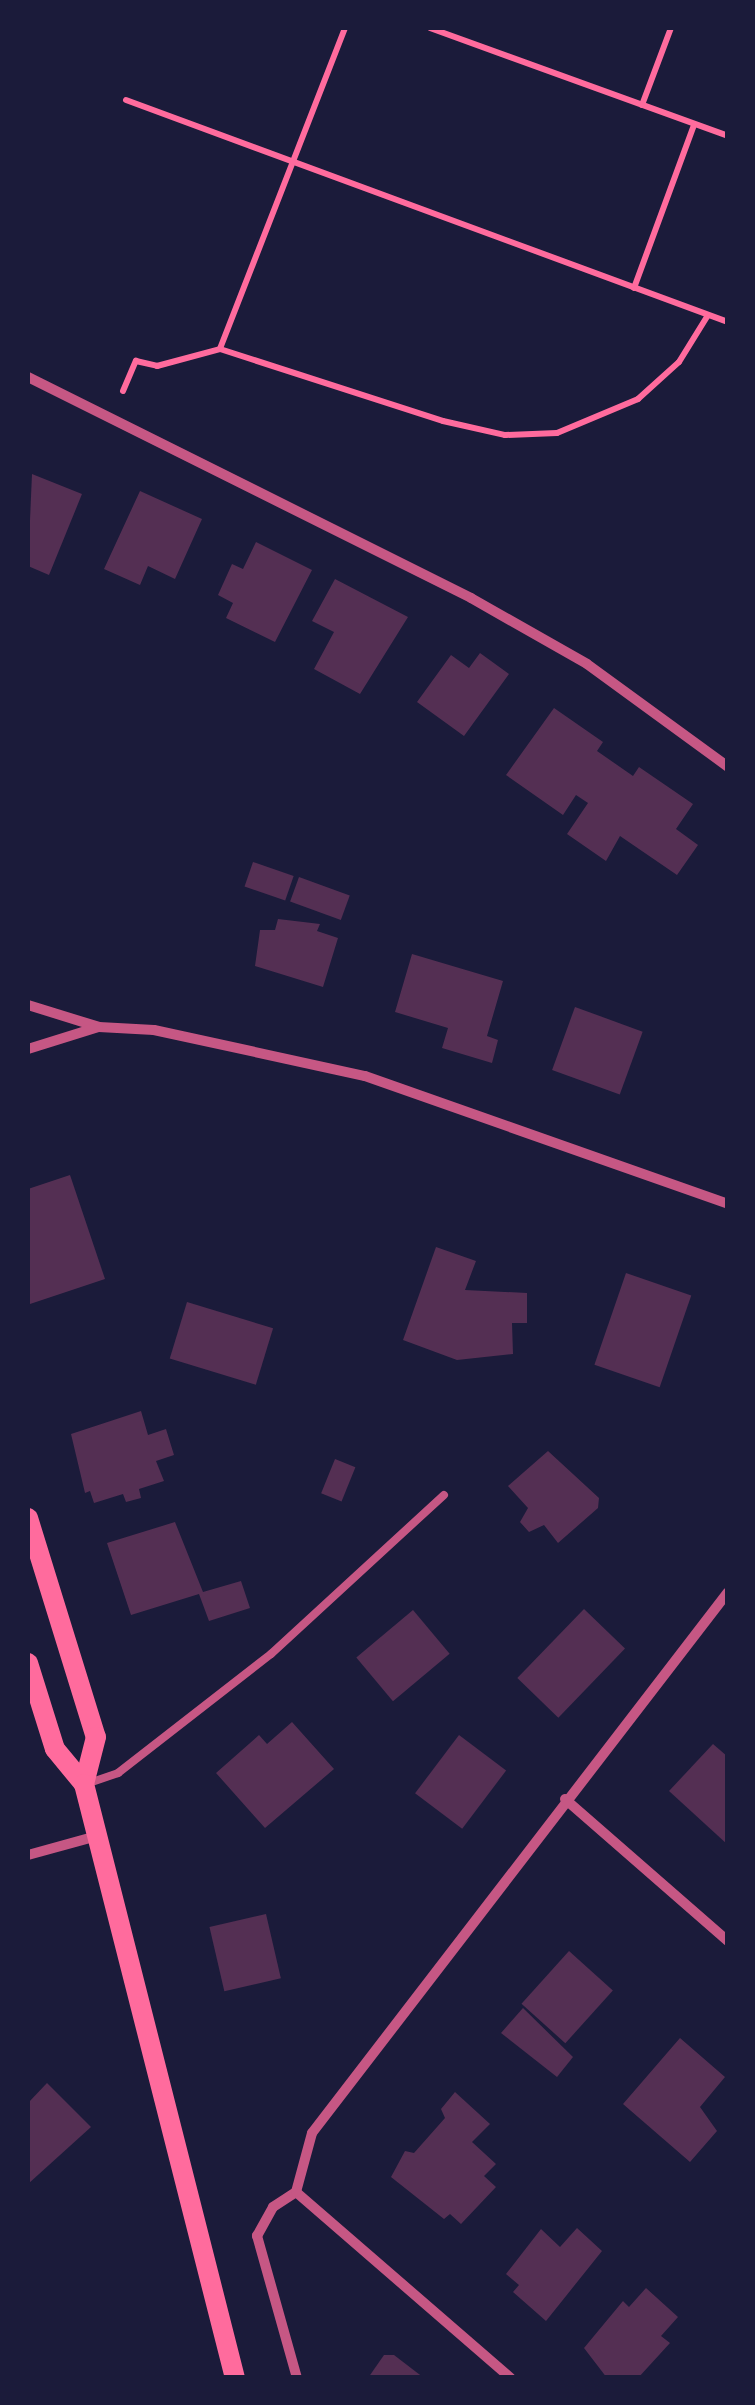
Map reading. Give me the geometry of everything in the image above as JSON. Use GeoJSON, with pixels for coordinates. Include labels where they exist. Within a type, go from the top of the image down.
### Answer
{"type":"FeatureCollection","features":[{"type":"Feature","properties":{"kind":"main road"},"geometry":{"type":"LineString","coordinates":[[28,1518],[96,1737],[84,1784]]}},
{"type":"Feature","properties":{"kind":"main road"},"geometry":{"type":"LineString","coordinates":[[28,1663],[55,1749],[84,1784],[235,2378]]}},
{"type":"Feature","properties":{"kind":"street"},"geometry":{"type":"LineString","coordinates":[[28,377],[471,598],[588,664],[728,767]]}},
{"type":"Feature","properties":{"kind":"street"},"geometry":{"type":"LineString","coordinates":[[28,1005],[99,1027],[213,1042],[365,1076],[728,1204]]}},
{"type":"Feature","properties":{"kind":"street"},"geometry":{"type":"LineString","coordinates":[[28,1049],[99,1027]]}},
{"type":"Feature","properties":{"kind":"street"},"geometry":{"type":"LineString","coordinates":[[297,2378],[257,2236],[273,2206],[296,2192],[312,2133],[565,1799],[728,1592]]}},
{"type":"Feature","properties":{"kind":"street"},"geometry":{"type":"LineString","coordinates":[[565,1799],[728,1941]]}},
{"type":"Feature","properties":{"kind":"street"},"geometry":{"type":"LineString","coordinates":[[28,1856],[97,1836]]}},
{"type":"Feature","properties":{"kind":"street"},"geometry":{"type":"LineString","coordinates":[[296,2192],[511,2378]]}},
{"type":"Feature","properties":{"kind":"lane"},"geometry":{"type":"LineString","coordinates":[[84,1784],[118,1773],[271,1654],[444,1494]]}},
{"type":"Feature","properties":{"kind":"path"},"geometry":{"type":"LineString","coordinates":[[220,348],[345,28]]}},
{"type":"Feature","properties":{"kind":"path"},"geometry":{"type":"LineString","coordinates":[[430,28],[728,136]]}},
{"type":"Feature","properties":{"kind":"path"},"geometry":{"type":"LineString","coordinates":[[642,105],[671,28]]}},
{"type":"Feature","properties":{"kind":"path"},"geometry":{"type":"LineString","coordinates":[[126,100],[728,322]]}},
{"type":"Feature","properties":{"kind":"path"},"geometry":{"type":"LineString","coordinates":[[634,288],[694,124]]}},
{"type":"Feature","properties":{"kind":"path"},"geometry":{"type":"LineString","coordinates":[[110,420],[136,362],[157,366],[220,348],[443,422],[505,435],[558,433],[638,399],[678,362],[708,315]]}},
{"type":"Feature","properties":{"kind":"building"},"geometry":{"type":"Polygon","coordinates":[[[32,474],[82,494],[49,575],[28,566],[32,474]]]}},
{"type":"Feature","properties":{"kind":"building"},"geometry":{"type":"Polygon","coordinates":[[[140,491],[202,519],[175,579],[148,566],[140,585],[104,569],[140,491]]]}},
{"type":"Feature","properties":{"kind":"building"},"geometry":{"type":"Polygon","coordinates":[[[256,542],[312,570],[275,642],[226,618],[233,603],[218,595],[232,564],[243,569],[256,542]]]}},
{"type":"Feature","properties":{"kind":"building"},"geometry":{"type":"Polygon","coordinates":[[[335,579],[408,617],[360,694],[314,669],[334,632],[312,621],[335,579]]]}},
{"type":"Feature","properties":{"kind":"building"},"geometry":{"type":"Polygon","coordinates":[[[480,653],[509,674],[464,736],[417,702],[451,655],[469,668],[480,653]]]}},
{"type":"Feature","properties":{"kind":"building"},"geometry":{"type":"Polygon","coordinates":[[[554,708],[603,742],[597,751],[633,776],[639,767],[693,804],[676,829],[698,845],[677,875],[620,836],[606,861],[567,834],[588,803],[576,795],[563,815],[506,775],[554,708]]]}},
{"type":"Feature","properties":{"kind":"building"},"geometry":{"type":"Polygon","coordinates":[[[253,862],[294,876],[285,901],[245,887],[253,862]]]}},
{"type":"Feature","properties":{"kind":"building"},"geometry":{"type":"Polygon","coordinates":[[[299,877],[350,895],[341,920],[290,901],[299,877]]]}},
{"type":"Feature","properties":{"kind":"building"},"geometry":{"type":"Polygon","coordinates":[[[278,919],[320,924],[317,931],[338,938],[323,987],[255,966],[260,930],[275,930],[278,919]]]}},
{"type":"Feature","properties":{"kind":"building"},"geometry":{"type":"Polygon","coordinates":[[[412,954],[503,981],[487,1036],[498,1040],[492,1063],[442,1048],[448,1028],[395,1012],[412,954]]]}},
{"type":"Feature","properties":{"kind":"building"},"geometry":{"type":"Polygon","coordinates":[[[575,1007],[643,1032],[620,1095],[552,1070],[575,1007]]]}},
{"type":"Feature","properties":{"kind":"building"},"geometry":{"type":"Polygon","coordinates":[[[70,1175],[105,1279],[30,1304],[28,1189],[70,1175]]]}},
{"type":"Feature","properties":{"kind":"building"},"geometry":{"type":"Polygon","coordinates":[[[436,1247],[476,1261],[465,1290],[527,1293],[527,1323],[512,1323],[513,1354],[457,1360],[403,1340],[436,1247]]]}},
{"type":"Feature","properties":{"kind":"building"},"geometry":{"type":"Polygon","coordinates":[[[626,1273],[691,1295],[660,1387],[594,1365],[626,1273]]]}},
{"type":"Feature","properties":{"kind":"building"},"geometry":{"type":"Polygon","coordinates":[[[187,1302],[273,1328],[256,1385],[170,1358],[187,1302]]]}},
{"type":"Feature","properties":{"kind":"building"},"geometry":{"type":"Polygon","coordinates":[[[141,1411],[148,1435],[166,1429],[174,1455],[156,1461],[164,1481],[139,1489],[141,1498],[126,1502],[123,1494],[94,1503],[90,1491],[85,1493],[71,1434],[141,1411]]]}},
{"type":"Feature","properties":{"kind":"building"},"geometry":{"type":"Polygon","coordinates":[[[548,1451],[599,1498],[598,1508],[558,1543],[544,1525],[529,1532],[520,1522],[528,1508],[508,1486],[548,1451]]]}},
{"type":"Feature","properties":{"kind":"building"},"geometry":{"type":"Polygon","coordinates":[[[335,1459],[355,1467],[342,1502],[321,1493],[335,1459]]]}},
{"type":"Feature","properties":{"kind":"building"},"geometry":{"type":"Polygon","coordinates":[[[175,1522],[203,1592],[241,1581],[250,1608],[209,1621],[199,1594],[131,1615],[107,1543],[175,1522]]]}},
{"type":"Feature","properties":{"kind":"building"},"geometry":{"type":"Polygon","coordinates":[[[584,1609],[625,1649],[558,1718],[517,1678],[584,1609]]]}},
{"type":"Feature","properties":{"kind":"building"},"geometry":{"type":"Polygon","coordinates":[[[413,1610],[450,1654],[393,1701],[356,1658],[413,1610]]]}},
{"type":"Feature","properties":{"kind":"building"},"geometry":{"type":"Polygon","coordinates":[[[292,1722],[334,1769],[265,1828],[216,1773],[259,1735],[267,1744],[292,1722]]]}},
{"type":"Feature","properties":{"kind":"building"},"geometry":{"type":"Polygon","coordinates":[[[459,1735],[506,1771],[462,1829],[415,1793],[459,1735]]]}},
{"type":"Feature","properties":{"kind":"building"},"geometry":{"type":"Polygon","coordinates":[[[713,1744],[728,1757],[728,1845],[669,1791],[713,1744]]]}},
{"type":"Feature","properties":{"kind":"building"},"geometry":{"type":"Polygon","coordinates":[[[266,1914],[281,1978],[224,1991],[209,1927],[266,1914]]]}},
{"type":"Feature","properties":{"kind":"building"},"geometry":{"type":"Polygon","coordinates":[[[569,1951],[613,1990],[565,2043],[521,2004],[569,1951]]]}},
{"type":"Feature","properties":{"kind":"building"},"geometry":{"type":"Polygon","coordinates":[[[523,2008],[573,2057],[557,2077],[501,2033],[523,2008]]]}},
{"type":"Feature","properties":{"kind":"building"},"geometry":{"type":"Polygon","coordinates":[[[680,2038],[725,2077],[700,2107],[717,2131],[690,2162],[623,2104],[680,2038]]]}},
{"type":"Feature","properties":{"kind":"building"},"geometry":{"type":"Polygon","coordinates":[[[47,2083],[91,2127],[28,2184],[28,2103],[47,2083]]]}},
{"type":"Feature","properties":{"kind":"building"},"geometry":{"type":"Polygon","coordinates":[[[455,2092],[490,2124],[472,2142],[496,2164],[484,2176],[496,2187],[461,2224],[450,2214],[444,2219],[391,2177],[405,2151],[414,2153],[445,2118],[441,2109],[455,2092]]]}},
{"type":"Feature","properties":{"kind":"building"},"geometry":{"type":"Polygon","coordinates":[[[577,2228],[602,2251],[546,2321],[513,2292],[519,2285],[506,2274],[541,2229],[560,2247],[577,2228]]]}},
{"type":"Feature","properties":{"kind":"building"},"geometry":{"type":"Polygon","coordinates":[[[646,2288],[678,2317],[661,2336],[670,2343],[638,2378],[607,2378],[584,2348],[623,2301],[629,2307],[646,2288]]]}},
{"type":"Feature","properties":{"kind":"building"},"geometry":{"type":"Polygon","coordinates":[[[384,2355],[394,2355],[424,2378],[368,2378],[384,2355]]]}}]}
